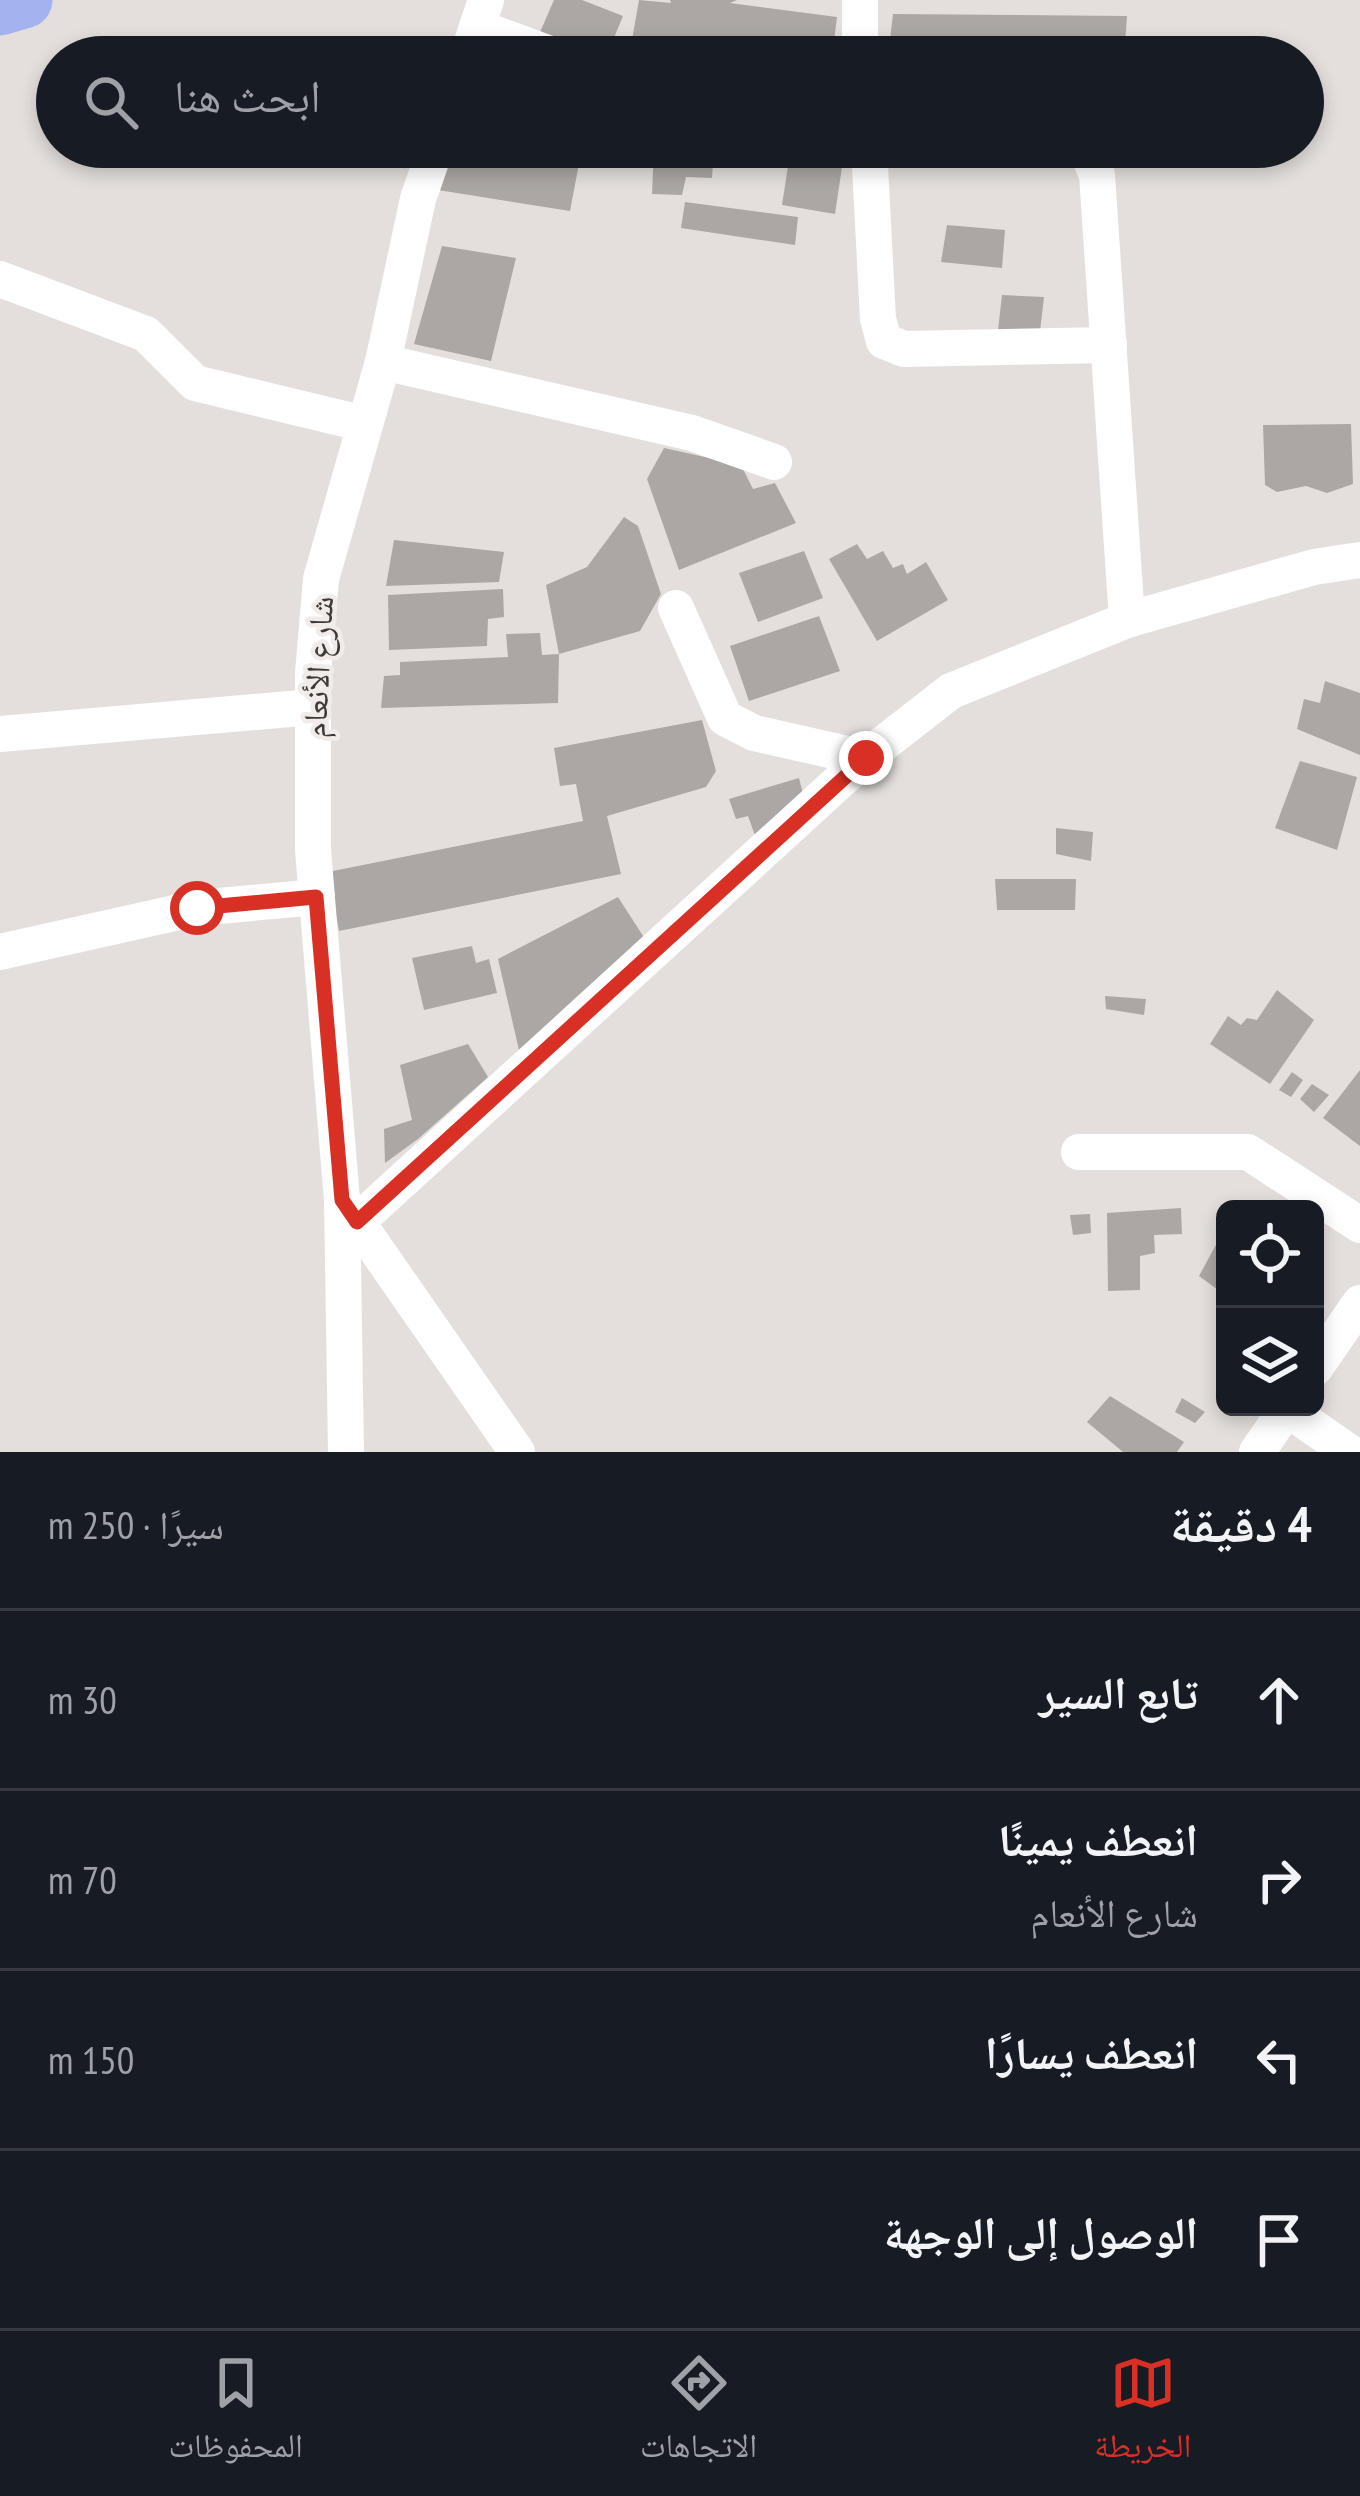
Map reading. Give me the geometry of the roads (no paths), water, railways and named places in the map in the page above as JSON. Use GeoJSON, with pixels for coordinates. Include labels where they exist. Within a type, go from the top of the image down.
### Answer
{"type":"FeatureCollection","features":[{"type":"Feature","properties":{"kind":"main road"},"geometry":{"type":"LineString","coordinates":[[0,8],[24,0]]}},
{"type":"Feature","properties":{"kind":"street"},"geometry":{"type":"LineString","coordinates":[[860,0],[860,36]]}},
{"type":"Feature","properties":{"kind":"street","name":"شارع الأنعام"},"geometry":{"type":"LineString","coordinates":[[346,1452],[350,1211],[316,897],[313,707],[321,579],[383,362],[429,168]]}},
{"type":"Feature","properties":{"kind":"street"},"geometry":{"type":"LineString","coordinates":[[870,168],[878,319],[884,340],[904,349],[1109,345]]}},
{"type":"Feature","properties":{"kind":"street"},"geometry":{"type":"LineString","coordinates":[[1094,168],[1127,620]]}},
{"type":"Feature","properties":{"kind":"street"},"geometry":{"type":"LineString","coordinates":[[0,279],[146,334],[195,383],[365,424]]}},
{"type":"Feature","properties":{"kind":"street"},"geometry":{"type":"LineString","coordinates":[[383,362],[692,433],[774,462]]}},
{"type":"Feature","properties":{"kind":"street"},"geometry":{"type":"LineString","coordinates":[[517,1452],[350,1211],[866,758],[951,692],[1127,620],[1314,567],[1360,560]]}},
{"type":"Feature","properties":{"kind":"street"},"geometry":{"type":"LineString","coordinates":[[676,608],[724,718],[754,733],[866,758]]}},
{"type":"Feature","properties":{"kind":"street"},"geometry":{"type":"LineString","coordinates":[[0,734],[313,707]]}},
{"type":"Feature","properties":{"kind":"street"},"geometry":{"type":"LineString","coordinates":[[0,952],[197,908],[316,897]]}},
{"type":"Feature","properties":{"kind":"street"},"geometry":{"type":"LineString","coordinates":[[1079,1153],[1248,1153],[1360,1225]]}},
{"type":"Feature","properties":{"kind":"street"},"geometry":{"type":"LineString","coordinates":[[1324,1355],[1360,1303]]}},
{"type":"Feature","properties":{"kind":"street"},"geometry":{"type":"LineString","coordinates":[[1257,1452],[1282,1416]]}},
{"type":"Feature","properties":{"kind":"street"},"geometry":{"type":"LineString","coordinates":[[1298,1416],[1349,1452]]}}]}
